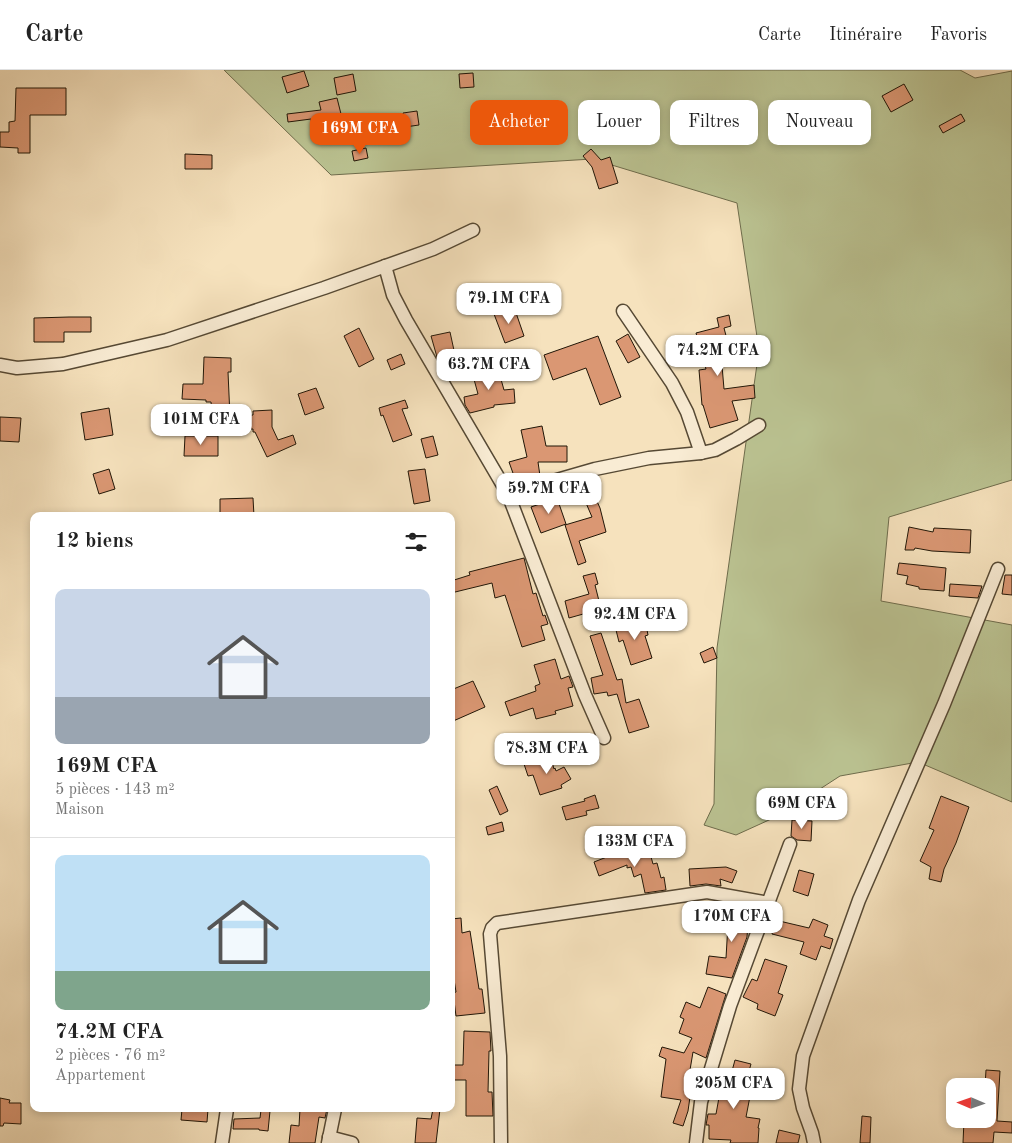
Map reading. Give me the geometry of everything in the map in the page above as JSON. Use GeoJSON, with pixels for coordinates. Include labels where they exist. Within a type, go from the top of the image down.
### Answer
{"type":"FeatureCollection","features":[{"type":"Feature","properties":{"kind":"street"},"geometry":{"type":"LineString","coordinates":[[0,365],[17,368],[63,364],[167,340],[433,249],[473,230]]}},
{"type":"Feature","properties":{"kind":"street"},"geometry":{"type":"LineString","coordinates":[[385,266],[394,295],[406,320],[508,494],[604,738]]}},
{"type":"Feature","properties":{"kind":"street"},"geometry":{"type":"LineString","coordinates":[[623,311],[672,382],[687,412],[701,453]]}},
{"type":"Feature","properties":{"kind":"street"},"geometry":{"type":"LineString","coordinates":[[508,494],[649,458],[715,450],[759,425]]}},
{"type":"Feature","properties":{"kind":"street"},"geometry":{"type":"LineString","coordinates":[[814,1143],[799,1089],[803,1056],[858,900],[944,704],[998,569]]}},
{"type":"Feature","properties":{"kind":"street"},"geometry":{"type":"LineString","coordinates":[[696,1143],[701,1102],[730,1006],[790,844]]}},
{"type":"Feature","properties":{"kind":"street"},"geometry":{"type":"LineString","coordinates":[[501,1143],[500,1056],[490,934],[492,928],[497,923],[707,892],[769,903]]}},
{"type":"Feature","properties":{"kind":"street"},"geometry":{"type":"LineString","coordinates":[[222,1143],[227,1112]]}},
{"type":"Feature","properties":{"kind":"street"},"geometry":{"type":"LineString","coordinates":[[334,1112],[328,1140],[352,1143]]}},
{"type":"Feature","properties":{"kind":"green space"},"geometry":{"type":"Polygon","coordinates":[[[224,70],[960,70],[975,78],[1012,71],[1012,480],[889,517],[881,601],[1012,625],[1012,802],[918,762],[840,776],[780,815],[736,835],[704,825],[714,804],[717,648],[759,350],[737,203],[592,159],[331,175],[224,70]]]}},
{"type":"Feature","properties":{"kind":"building"},"geometry":{"type":"Polygon","coordinates":[[[304,71],[309,86],[287,93],[282,77],[304,71]]]}},
{"type":"Feature","properties":{"kind":"building"},"geometry":{"type":"Polygon","coordinates":[[[473,73],[474,87],[460,88],[459,74],[473,73]]]}},
{"type":"Feature","properties":{"kind":"building"},"geometry":{"type":"Polygon","coordinates":[[[353,74],[356,91],[337,95],[334,78],[353,74]]]}},
{"type":"Feature","properties":{"kind":"building"},"geometry":{"type":"Polygon","coordinates":[[[904,84],[913,100],[891,112],[882,96],[904,84]]]}},
{"type":"Feature","properties":{"kind":"building"},"geometry":{"type":"Polygon","coordinates":[[[16,88],[66,88],[66,115],[30,115],[30,153],[18,153],[18,148],[0,147],[0,132],[9,132],[9,122],[15,121],[16,88]]]}},
{"type":"Feature","properties":{"kind":"building"},"geometry":{"type":"Polygon","coordinates":[[[337,98],[341,114],[320,119],[322,138],[314,139],[311,119],[288,122],[287,114],[321,110],[319,102],[337,98]]]}},
{"type":"Feature","properties":{"kind":"building"},"geometry":{"type":"Polygon","coordinates":[[[417,111],[419,125],[405,127],[403,113],[417,111]]]}},
{"type":"Feature","properties":{"kind":"building"},"geometry":{"type":"Polygon","coordinates":[[[961,114],[965,121],[943,133],[939,126],[961,114]]]}},
{"type":"Feature","properties":{"kind":"building"},"geometry":{"type":"Polygon","coordinates":[[[366,148],[368,158],[354,161],[352,151],[366,148]]]}},
{"type":"Feature","properties":{"kind":"building"},"geometry":{"type":"Polygon","coordinates":[[[591,149],[601,160],[610,157],[618,183],[599,189],[592,167],[583,156],[591,149]]]}},
{"type":"Feature","properties":{"kind":"building"},"geometry":{"type":"Polygon","coordinates":[[[185,154],[212,155],[212,169],[185,169],[185,154]]]}},
{"type":"Feature","properties":{"kind":"building"},"geometry":{"type":"Polygon","coordinates":[[[514,307],[524,336],[505,343],[494,314],[514,307]]]}},
{"type":"Feature","properties":{"kind":"building"},"geometry":{"type":"Polygon","coordinates":[[[729,315],[731,326],[724,328],[730,351],[721,354],[724,389],[754,385],[755,398],[732,401],[738,420],[710,428],[702,405],[699,370],[706,369],[696,333],[719,327],[717,318],[729,315]]]}},
{"type":"Feature","properties":{"kind":"building"},"geometry":{"type":"Polygon","coordinates":[[[91,317],[91,332],[64,332],[64,342],[34,342],[34,318],[91,317]]]}},
{"type":"Feature","properties":{"kind":"building"},"geometry":{"type":"Polygon","coordinates":[[[359,328],[374,359],[359,367],[344,336],[359,328]]]}},
{"type":"Feature","properties":{"kind":"building"},"geometry":{"type":"Polygon","coordinates":[[[450,332],[455,355],[458,354],[461,368],[446,371],[437,357],[431,336],[450,332]]]}},
{"type":"Feature","properties":{"kind":"building"},"geometry":{"type":"Polygon","coordinates":[[[628,334],[640,357],[628,363],[616,341],[628,334]]]}},
{"type":"Feature","properties":{"kind":"building"},"geometry":{"type":"Polygon","coordinates":[[[598,336],[621,397],[600,405],[586,368],[553,380],[544,355],[598,336]]]}},
{"type":"Feature","properties":{"kind":"building"},"geometry":{"type":"Polygon","coordinates":[[[401,354],[405,364],[391,370],[387,360],[401,354]]]}},
{"type":"Feature","properties":{"kind":"building"},"geometry":{"type":"Polygon","coordinates":[[[204,357],[231,358],[231,372],[228,372],[230,417],[253,415],[253,411],[272,410],[272,427],[278,440],[293,435],[296,444],[267,457],[253,429],[227,430],[227,433],[214,434],[211,402],[182,399],[183,384],[203,384],[204,357]]]}},
{"type":"Feature","properties":{"kind":"building"},"geometry":{"type":"Polygon","coordinates":[[[497,365],[504,390],[514,389],[515,403],[494,405],[494,407],[470,413],[465,405],[464,397],[478,394],[472,372],[497,365]]]}},
{"type":"Feature","properties":{"kind":"building"},"geometry":{"type":"Polygon","coordinates":[[[316,388],[324,408],[305,415],[298,394],[316,388]]]}},
{"type":"Feature","properties":{"kind":"building"},"geometry":{"type":"Polygon","coordinates":[[[405,400],[408,408],[402,409],[412,435],[393,442],[379,408],[405,400]]]}},
{"type":"Feature","properties":{"kind":"building"},"geometry":{"type":"Polygon","coordinates":[[[109,408],[113,435],[85,440],[81,413],[109,408]]]}},
{"type":"Feature","properties":{"kind":"building"},"geometry":{"type":"Polygon","coordinates":[[[0,417],[21,418],[19,442],[0,441],[0,417]]]}},
{"type":"Feature","properties":{"kind":"building"},"geometry":{"type":"Polygon","coordinates":[[[542,426],[546,446],[567,446],[567,462],[538,462],[540,476],[519,482],[518,475],[514,476],[509,462],[527,457],[521,430],[542,426]]]}},
{"type":"Feature","properties":{"kind":"building"},"geometry":{"type":"Polygon","coordinates":[[[185,436],[218,436],[218,456],[184,456],[185,436]]]}},
{"type":"Feature","properties":{"kind":"building"},"geometry":{"type":"Polygon","coordinates":[[[433,436],[438,455],[426,458],[421,439],[433,436]]]}},
{"type":"Feature","properties":{"kind":"building"},"geometry":{"type":"Polygon","coordinates":[[[109,469],[115,489],[99,494],[93,474],[109,469]]]}},
{"type":"Feature","properties":{"kind":"building"},"geometry":{"type":"Polygon","coordinates":[[[425,469],[430,501],[414,504],[408,471],[425,469]]]}},
{"type":"Feature","properties":{"kind":"building"},"geometry":{"type":"Polygon","coordinates":[[[590,486],[600,508],[606,532],[579,541],[586,562],[578,565],[565,525],[592,517],[580,489],[590,486]]]}},
{"type":"Feature","properties":{"kind":"building"},"geometry":{"type":"Polygon","coordinates":[[[253,498],[254,512],[220,512],[220,499],[253,498]]]}},
{"type":"Feature","properties":{"kind":"building"},"geometry":{"type":"Polygon","coordinates":[[[557,498],[566,524],[541,533],[531,507],[557,498]]]}},
{"type":"Feature","properties":{"kind":"building"},"geometry":{"type":"Polygon","coordinates":[[[909,527],[933,532],[934,528],[971,530],[970,553],[915,548],[914,550],[905,550],[909,527]]]}},
{"type":"Feature","properties":{"kind":"building"},"geometry":{"type":"Polygon","coordinates":[[[524,558],[533,594],[536,593],[543,616],[545,615],[548,624],[541,626],[545,640],[522,647],[505,595],[495,598],[492,583],[455,592],[455,580],[470,575],[469,572],[524,558]]]}},
{"type":"Feature","properties":{"kind":"building"},"geometry":{"type":"Polygon","coordinates":[[[899,563],[946,568],[944,591],[919,589],[919,587],[906,584],[908,576],[897,574],[899,563]]]}},
{"type":"Feature","properties":{"kind":"building"},"geometry":{"type":"Polygon","coordinates":[[[595,573],[598,584],[595,585],[601,609],[569,618],[565,601],[589,594],[583,576],[595,573]]]}},
{"type":"Feature","properties":{"kind":"building"},"geometry":{"type":"Polygon","coordinates":[[[1005,575],[1012,575],[1012,595],[1002,594],[1005,575]]]}},
{"type":"Feature","properties":{"kind":"building"},"geometry":{"type":"Polygon","coordinates":[[[950,584],[982,586],[978,598],[949,596],[950,584]]]}},
{"type":"Feature","properties":{"kind":"building"},"geometry":{"type":"Polygon","coordinates":[[[645,620],[648,635],[645,636],[652,658],[631,665],[623,640],[619,642],[615,626],[645,620]]]}},
{"type":"Feature","properties":{"kind":"building"},"geometry":{"type":"Polygon","coordinates":[[[601,633],[617,680],[622,679],[626,703],[639,699],[649,727],[629,733],[617,694],[608,696],[607,692],[594,694],[591,678],[603,675],[590,636],[601,633]]]}},
{"type":"Feature","properties":{"kind":"building"},"geometry":{"type":"Polygon","coordinates":[[[713,647],[717,658],[704,663],[700,653],[713,647]]]}},
{"type":"Feature","properties":{"kind":"building"},"geometry":{"type":"Polygon","coordinates":[[[555,659],[561,679],[569,676],[573,687],[568,688],[573,706],[555,711],[556,714],[536,719],[533,708],[510,716],[505,702],[536,691],[535,686],[540,684],[534,665],[555,659]]]}},
{"type":"Feature","properties":{"kind":"building"},"geometry":{"type":"Polygon","coordinates":[[[473,681],[485,707],[455,720],[455,688],[473,681]]]}},
{"type":"Feature","properties":{"kind":"building"},"geometry":{"type":"Polygon","coordinates":[[[550,755],[554,769],[556,771],[564,767],[571,779],[561,785],[562,788],[540,795],[533,775],[528,776],[524,764],[550,755]]]}},
{"type":"Feature","properties":{"kind":"building"},"geometry":{"type":"Polygon","coordinates":[[[497,786],[508,811],[500,815],[489,790],[497,786]]]}},
{"type":"Feature","properties":{"kind":"building"},"geometry":{"type":"Polygon","coordinates":[[[595,795],[599,808],[586,811],[587,815],[566,820],[562,807],[585,801],[584,799],[595,795]]]}},
{"type":"Feature","properties":{"kind":"building"},"geometry":{"type":"Polygon","coordinates":[[[941,796],[969,807],[944,869],[941,882],[929,879],[931,867],[920,861],[934,830],[929,828],[941,796]]]}},
{"type":"Feature","properties":{"kind":"building"},"geometry":{"type":"Polygon","coordinates":[[[792,820],[812,821],[811,841],[797,840],[791,836],[792,820]]]}},
{"type":"Feature","properties":{"kind":"building"},"geometry":{"type":"Polygon","coordinates":[[[502,822],[504,831],[488,835],[486,827],[502,822]]]}},
{"type":"Feature","properties":{"kind":"building"},"geometry":{"type":"Polygon","coordinates":[[[648,846],[653,864],[657,863],[661,878],[664,877],[666,890],[645,893],[641,874],[634,877],[631,867],[627,868],[627,865],[599,876],[594,862],[617,853],[648,846]]]}},
{"type":"Feature","properties":{"kind":"building"},"geometry":{"type":"Polygon","coordinates":[[[726,867],[737,871],[732,883],[720,879],[721,886],[706,884],[690,886],[689,869],[726,867]]]}},
{"type":"Feature","properties":{"kind":"building"},"geometry":{"type":"Polygon","coordinates":[[[799,870],[814,874],[808,896],[793,891],[799,870]]]}},
{"type":"Feature","properties":{"kind":"building"},"geometry":{"type":"Polygon","coordinates":[[[726,907],[750,908],[750,925],[748,924],[747,937],[732,978],[706,974],[709,956],[726,958],[728,924],[726,924],[726,907]]]}},
{"type":"Feature","properties":{"kind":"building"},"geometry":{"type":"Polygon","coordinates":[[[461,918],[462,933],[470,931],[479,989],[482,989],[485,1013],[456,1016],[455,919],[461,918]]]}},
{"type":"Feature","properties":{"kind":"building"},"geometry":{"type":"Polygon","coordinates":[[[813,919],[828,925],[824,936],[833,939],[830,949],[821,946],[816,960],[800,954],[804,942],[772,934],[775,920],[809,928],[813,919]]]}},
{"type":"Feature","properties":{"kind":"building"},"geometry":{"type":"Polygon","coordinates":[[[765,959],[787,966],[778,993],[783,995],[775,1016],[757,1009],[758,1004],[743,997],[752,979],[757,981],[765,959]]]}},
{"type":"Feature","properties":{"kind":"building"},"geometry":{"type":"Polygon","coordinates":[[[708,987],[726,994],[706,1058],[693,1052],[689,1076],[693,1076],[688,1111],[683,1126],[673,1123],[681,1100],[661,1097],[666,1059],[659,1056],[662,1047],[684,1053],[692,1038],[679,1033],[684,1019],[680,1017],[686,1002],[700,1008],[708,987]]]}},
{"type":"Feature","properties":{"kind":"building"},"geometry":{"type":"Polygon","coordinates":[[[464,1031],[490,1032],[491,1051],[489,1051],[488,1092],[492,1092],[493,1116],[466,1116],[466,1080],[455,1080],[455,1065],[463,1065],[464,1031]]]}},
{"type":"Feature","properties":{"kind":"building"},"geometry":{"type":"Polygon","coordinates":[[[735,1060],[751,1064],[745,1085],[752,1086],[746,1117],[760,1119],[758,1143],[730,1143],[731,1140],[709,1139],[709,1125],[706,1125],[708,1114],[716,1114],[722,1081],[729,1082],[735,1060]]]}},
{"type":"Feature","properties":{"kind":"building"},"geometry":{"type":"Polygon","coordinates":[[[986,1070],[1000,1071],[997,1121],[1012,1122],[1012,1133],[994,1132],[993,1143],[963,1143],[964,1128],[996,1128],[996,1078],[986,1078],[986,1070]]]}},
{"type":"Feature","properties":{"kind":"building"},"geometry":{"type":"Polygon","coordinates":[[[0,1098],[10,1100],[9,1103],[21,1103],[21,1124],[4,1123],[3,1126],[0,1126],[0,1098]]]}},
{"type":"Feature","properties":{"kind":"building"},"geometry":{"type":"Polygon","coordinates":[[[182,1112],[208,1112],[207,1122],[181,1120],[182,1112]]]}},
{"type":"Feature","properties":{"kind":"building"},"geometry":{"type":"Polygon","coordinates":[[[261,1112],[270,1112],[268,1131],[233,1129],[234,1119],[260,1118],[261,1112]]]}},
{"type":"Feature","properties":{"kind":"building"},"geometry":{"type":"Polygon","coordinates":[[[300,1112],[326,1112],[325,1118],[319,1117],[315,1143],[289,1143],[291,1125],[299,1126],[300,1112]]]}},
{"type":"Feature","properties":{"kind":"building"},"geometry":{"type":"Polygon","coordinates":[[[432,1112],[440,1112],[436,1143],[415,1143],[417,1118],[431,1119],[432,1112]]]}},
{"type":"Feature","properties":{"kind":"building"},"geometry":{"type":"Polygon","coordinates":[[[862,1116],[871,1117],[870,1143],[860,1143],[862,1116]]]}},
{"type":"Feature","properties":{"kind":"building"},"geometry":{"type":"Polygon","coordinates":[[[779,1130],[800,1135],[798,1143],[776,1143],[779,1130]]]}}]}
